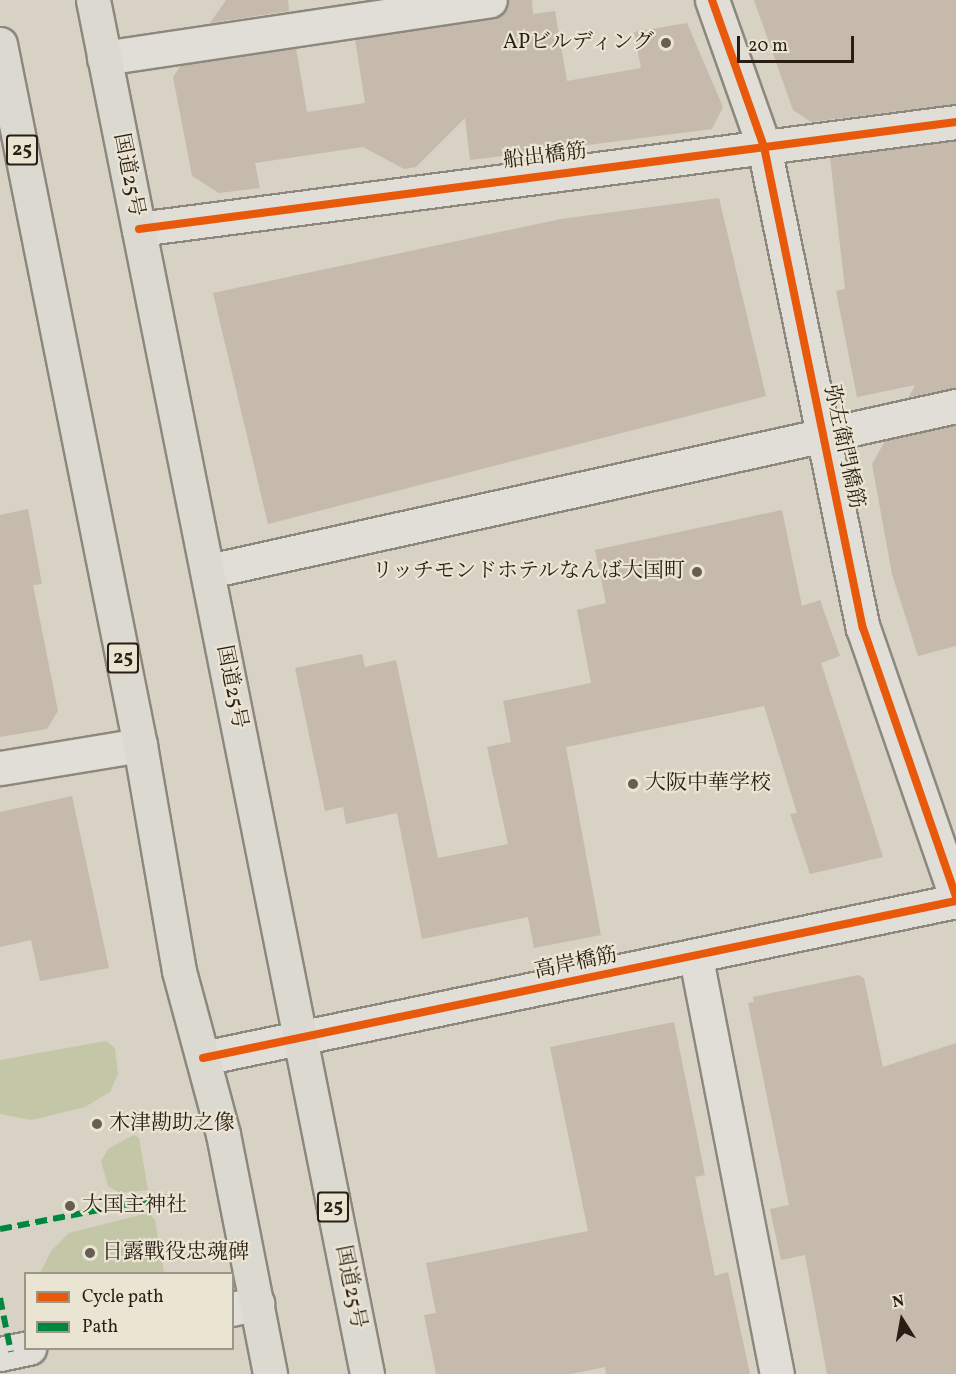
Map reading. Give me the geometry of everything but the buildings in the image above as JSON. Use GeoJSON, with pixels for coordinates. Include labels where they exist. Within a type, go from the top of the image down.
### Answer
{"type":"FeatureCollection","features":[{"type":"Feature","properties":{"kind":"highway","name":"国道25号"},"geometry":{"type":"LineString","coordinates":[[93,0],[209,571],[367,1374]]}},
{"type":"Feature","properties":{"kind":"highway","name":"25"},"geometry":{"type":"LineString","coordinates":[[0,44],[9,138],[140,745],[179,971],[203,1058],[245,1306],[270,1374]]}},
{"type":"Feature","properties":{"kind":"street"},"geometry":{"type":"LineString","coordinates":[[104,58],[490,0]]}},
{"type":"Feature","properties":{"kind":"street","name":"弥左衛門橋筋"},"geometry":{"type":"LineString","coordinates":[[712,0],[764,147],[863,628],[956,899]]}},
{"type":"Feature","properties":{"kind":"street","name":"船出橋筋"},"geometry":{"type":"LineString","coordinates":[[138,229],[956,122]]}},
{"type":"Feature","properties":{"kind":"street"},"geometry":{"type":"LineString","coordinates":[[209,571],[956,406]]}},
{"type":"Feature","properties":{"kind":"street"},"geometry":{"type":"LineString","coordinates":[[0,768],[140,745]]}},
{"type":"Feature","properties":{"kind":"street","name":"高岸橋筋"},"geometry":{"type":"LineString","coordinates":[[203,1058],[696,958],[956,899]]}},
{"type":"Feature","properties":{"kind":"street"},"geometry":{"type":"LineString","coordinates":[[696,958],[777,1374]]}},
{"type":"Feature","properties":{"kind":"street"},"geometry":{"type":"LineString","coordinates":[[0,1354],[24,1349]]}},
{"type":"Feature","properties":{"kind":"green space"},"geometry":{"type":"Polygon","coordinates":[[[106,1041],[115,1048],[118,1074],[110,1092],[85,1107],[32,1120],[0,1114],[0,1060],[106,1041]]]}},
{"type":"Feature","properties":{"kind":"green space"},"geometry":{"type":"Polygon","coordinates":[[[134,1135],[139,1138],[148,1190],[120,1193],[108,1186],[101,1161],[108,1149],[134,1135]]]}},
{"type":"Feature","properties":{"kind":"green space"},"geometry":{"type":"Polygon","coordinates":[[[148,1213],[155,1220],[164,1272],[40,1272],[51,1251],[69,1233],[148,1213]]]}},
{"type":"Feature","properties":{"kind":"marked path"},"geometry":{"type":"LineString","coordinates":[[0,1229],[166,1197]]}},
{"type":"Feature","properties":{"kind":"marked path"},"geometry":{"type":"LineString","coordinates":[[0,1298],[11,1352]]}},
{"type":"Feature","properties":{"kind":"cycle path"},"geometry":{"type":"LineString","coordinates":[[712,0],[764,147],[863,628],[956,897]]}},
{"type":"Feature","properties":{"kind":"cycle path"},"geometry":{"type":"LineString","coordinates":[[139,229],[956,122]]}},
{"type":"Feature","properties":{"kind":"cycle path"},"geometry":{"type":"LineString","coordinates":[[203,1058],[956,901]]}},
{"type":"Feature","properties":{"kind":"place","name":"APビルディング"},"geometry":{"type":"Point","coordinates":[666,43]}},
{"type":"Feature","properties":{"kind":"place","name":"リッチモンドホテルなんば大国町"},"geometry":{"type":"Point","coordinates":[697,572]}},
{"type":"Feature","properties":{"kind":"place","name":"大阪中華学校"},"geometry":{"type":"Point","coordinates":[633,784]}},
{"type":"Feature","properties":{"kind":"place","name":"木津勘助之像"},"geometry":{"type":"Point","coordinates":[97,1124]}},
{"type":"Feature","properties":{"kind":"place","name":"大国主神社"},"geometry":{"type":"Point","coordinates":[70,1206]}},
{"type":"Feature","properties":{"kind":"place","name":"日露戰役忠魂碑"},"geometry":{"type":"Point","coordinates":[90,1253]}}]}
